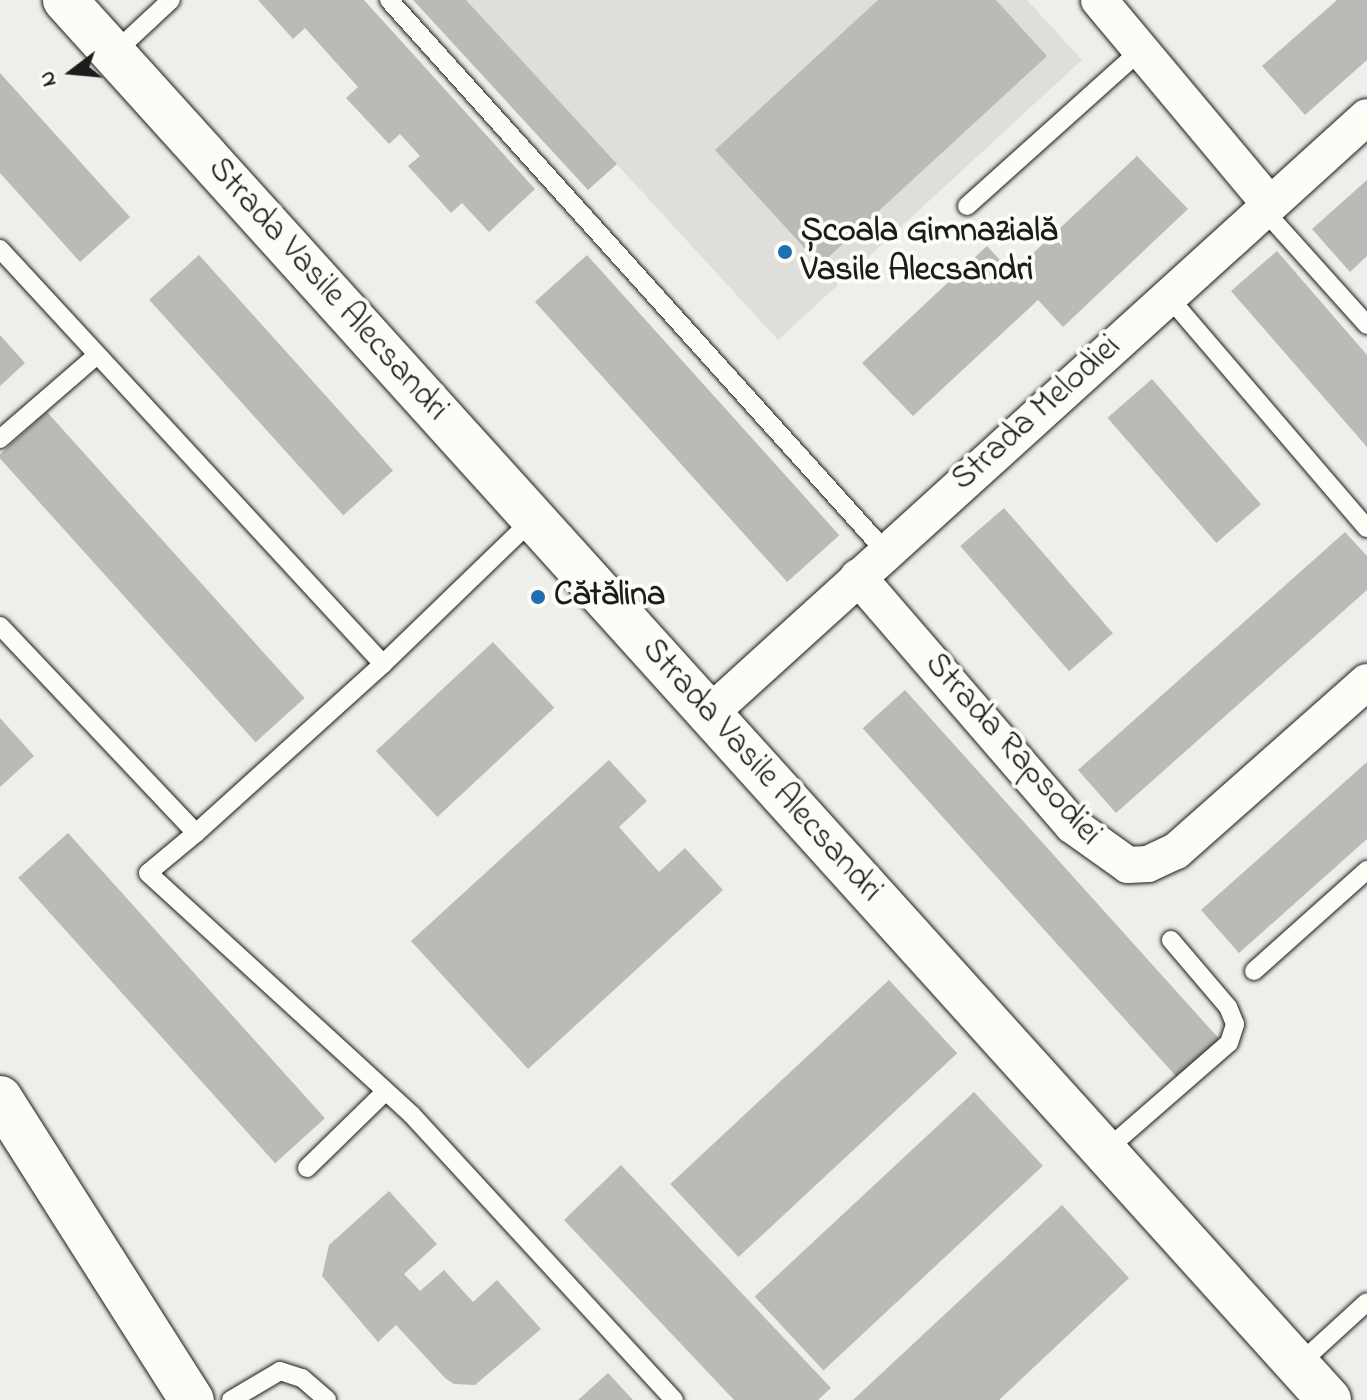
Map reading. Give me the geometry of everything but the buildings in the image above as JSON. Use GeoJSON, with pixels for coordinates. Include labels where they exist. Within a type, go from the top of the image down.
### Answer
{"type":"FeatureCollection","features":[{"type":"Feature","properties":{"kind":"street","name":"Strada Vasile Alecsandri"},"geometry":{"type":"LineString","coordinates":[[65,0],[1329,1400]]}},
{"type":"Feature","properties":{"kind":"street"},"geometry":{"type":"LineString","coordinates":[[1099,0],[1265,205]]}},
{"type":"Feature","properties":{"kind":"street","name":"Strada Melodiei"},"geometry":{"type":"LineString","coordinates":[[709,714],[1265,205],[1367,117]]}},
{"type":"Feature","properties":{"kind":"street","name":"Strada Rapsodiei"},"geometry":{"type":"LineString","coordinates":[[858,577],[1072,825],[1128,865],[1148,864],[1176,851],[1367,682]]}},
{"type":"Feature","properties":{"kind":"street"},"geometry":{"type":"LineString","coordinates":[[0,1098],[192,1400]]}},
{"type":"Feature","properties":{"kind":"lane"},"geometry":{"type":"LineString","coordinates":[[113,54],[171,0]]}},
{"type":"Feature","properties":{"kind":"lane"},"geometry":{"type":"LineString","coordinates":[[389,0],[886,552]]}},
{"type":"Feature","properties":{"kind":"lane"},"geometry":{"type":"LineString","coordinates":[[967,206],[1141,50]]}},
{"type":"Feature","properties":{"kind":"lane"},"geometry":{"type":"LineString","coordinates":[[1265,205],[1366,322]]}},
{"type":"Feature","properties":{"kind":"lane"},"geometry":{"type":"LineString","coordinates":[[0,249],[383,664]]}},
{"type":"Feature","properties":{"kind":"lane"},"geometry":{"type":"LineString","coordinates":[[1167,295],[1367,528]]}},
{"type":"Feature","properties":{"kind":"lane"},"geometry":{"type":"LineString","coordinates":[[0,439],[97,355]]}},
{"type":"Feature","properties":{"kind":"lane"},"geometry":{"type":"LineString","coordinates":[[533,519],[383,664],[148,873],[412,1115],[674,1400]]}},
{"type":"Feature","properties":{"kind":"lane"},"geometry":{"type":"LineString","coordinates":[[0,626],[196,833]]}},
{"type":"Feature","properties":{"kind":"lane"},"geometry":{"type":"LineString","coordinates":[[1254,971],[1367,870]]}},
{"type":"Feature","properties":{"kind":"lane"},"geometry":{"type":"LineString","coordinates":[[1105,1151],[1229,1043],[1235,1024],[1228,1007],[1171,940]]}},
{"type":"Feature","properties":{"kind":"lane"},"geometry":{"type":"LineString","coordinates":[[307,1168],[385,1092]]}},
{"type":"Feature","properties":{"kind":"lane"},"geometry":{"type":"LineString","coordinates":[[1297,1365],[1367,1302]]}},
{"type":"Feature","properties":{"kind":"lane"},"geometry":{"type":"LineString","coordinates":[[231,1400],[280,1371],[302,1378],[327,1400]]}},
{"type":"Feature","properties":{"kind":"shaded area","name":"Școala Gimnazială Vasile Alecsandri"},"geometry":{"type":"Polygon","coordinates":[[[466,0],[1027,0],[1082,60],[778,340],[466,0]]]}},
{"type":"Feature","properties":{"kind":"place","name":"Școala Gimnazială Vasile Alecsandri"},"geometry":{"type":"Point","coordinates":[785,252]}},
{"type":"Feature","properties":{"kind":"place","name":"Cătălina"},"geometry":{"type":"Point","coordinates":[538,597]}}]}
